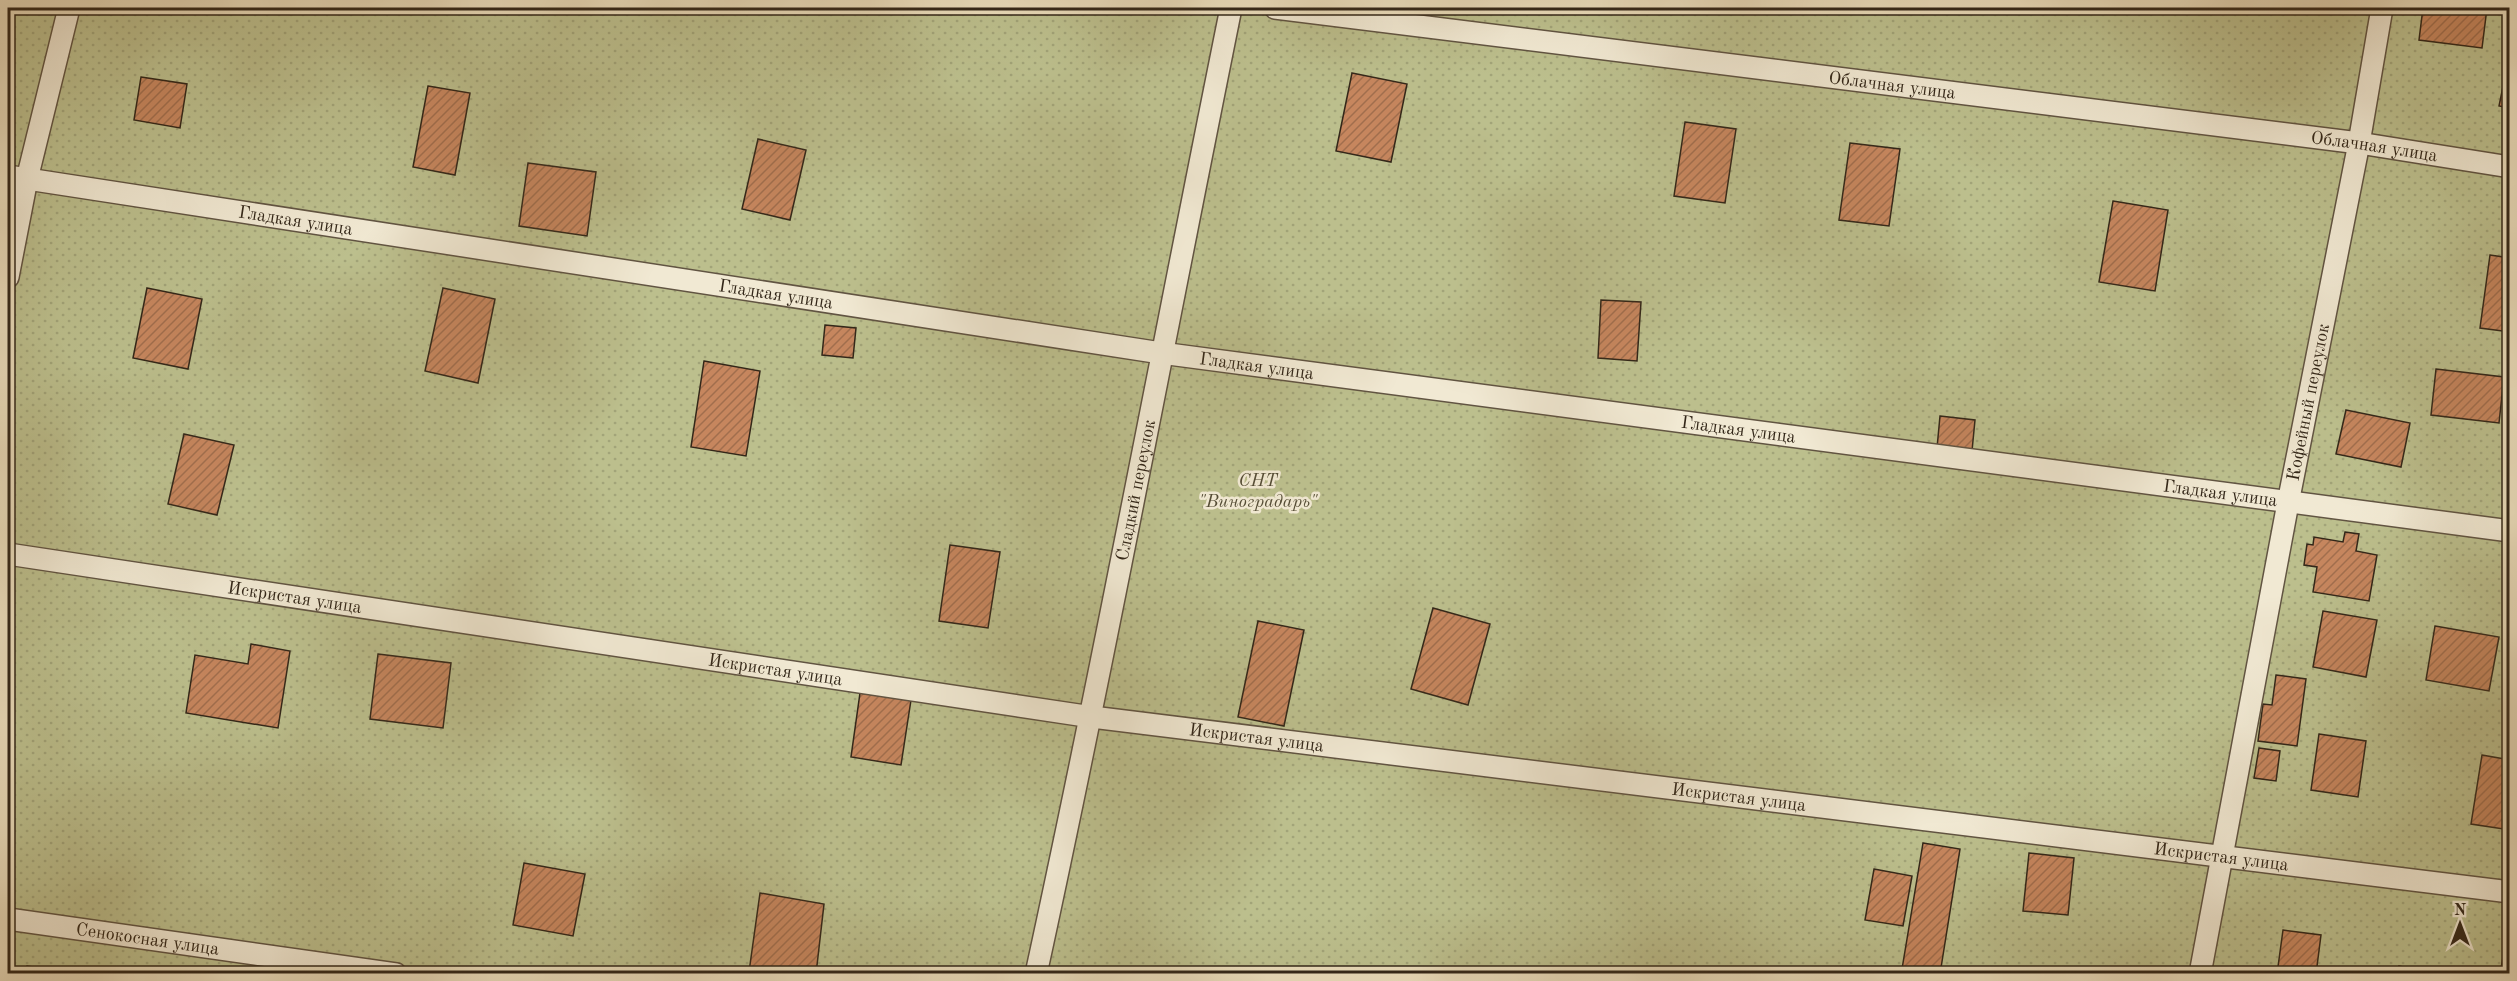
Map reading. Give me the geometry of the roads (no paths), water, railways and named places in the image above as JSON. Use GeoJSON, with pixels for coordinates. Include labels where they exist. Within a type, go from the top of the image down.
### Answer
{"type":"FeatureCollection","features":[{"type":"Feature","properties":{"kind":"lane"},"geometry":{"type":"LineString","coordinates":[[8,277],[17,177],[69,8]]}},
{"type":"Feature","properties":{"kind":"lane","name":"Сладкий переулок"},"geometry":{"type":"LineString","coordinates":[[1036,974],[1092,717],[1161,353],[1232,8]]}},
{"type":"Feature","properties":{"kind":"lane","name":"Облачная улица"},"geometry":{"type":"LineString","coordinates":[[1275,8],[2359,143],[2510,167]]}},
{"type":"Feature","properties":{"kind":"lane","name":"Кофейный переулок"},"geometry":{"type":"LineString","coordinates":[[2200,974],[2288,503],[2359,143],[2382,8]]}},
{"type":"Feature","properties":{"kind":"lane","name":"Гладкая улица"},"geometry":{"type":"LineString","coordinates":[[17,177],[1161,353],[2510,531]]}},
{"type":"Feature","properties":{"kind":"lane","name":"Искристая улица"},"geometry":{"type":"LineString","coordinates":[[8,554],[1092,717],[2510,892]]}},
{"type":"Feature","properties":{"kind":"lane","name":"Сенокосная улица"},"geometry":{"type":"LineString","coordinates":[[8,920],[396,974]]}},
{"type":"Feature","properties":{"kind":"park label","name":"СНТ \"Виноградарь\""},"geometry":{"type":"Point","coordinates":[1258,490]}}]}
